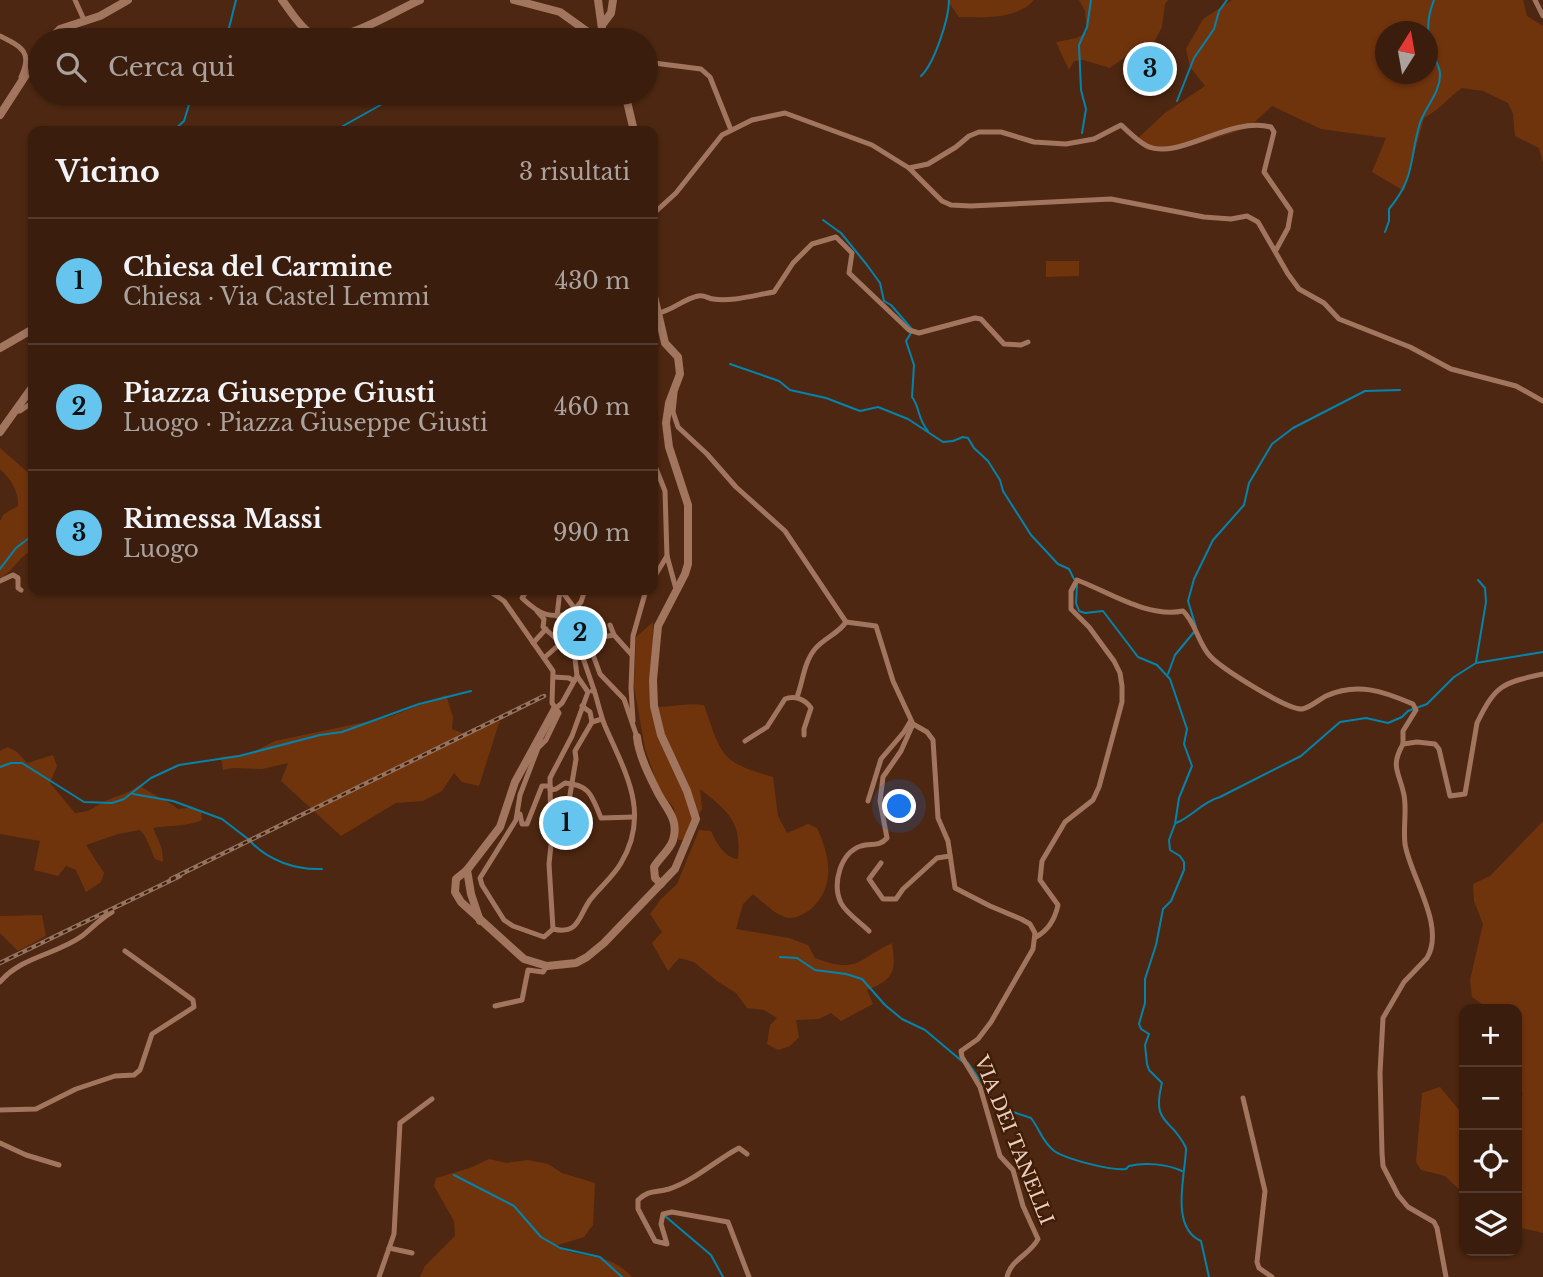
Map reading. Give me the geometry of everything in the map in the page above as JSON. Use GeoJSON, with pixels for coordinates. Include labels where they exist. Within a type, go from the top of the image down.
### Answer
{"type":"FeatureCollection","features":[{"type":"Feature","properties":{"kind":"street"},"geometry":{"type":"LineString","coordinates":[[75,0],[85,22]]}},
{"type":"Feature","properties":{"kind":"street"},"geometry":{"type":"LineString","coordinates":[[64,28],[100,16],[128,0]]}},
{"type":"Feature","properties":{"kind":"street"},"geometry":{"type":"LineString","coordinates":[[282,0],[305,28]]}},
{"type":"Feature","properties":{"kind":"street"},"geometry":{"type":"LineString","coordinates":[[360,28],[420,0]]}},
{"type":"Feature","properties":{"kind":"street"},"geometry":{"type":"LineString","coordinates":[[514,0],[560,12],[582,28]]}},
{"type":"Feature","properties":{"kind":"street"},"geometry":{"type":"LineString","coordinates":[[598,0],[602,25]]}},
{"type":"Feature","properties":{"kind":"street"},"geometry":{"type":"LineString","coordinates":[[601,28],[611,13],[613,0]]}},
{"type":"Feature","properties":{"kind":"street"},"geometry":{"type":"LineString","coordinates":[[1535,0],[1543,16]]}},
{"type":"Feature","properties":{"kind":"street"},"geometry":{"type":"LineString","coordinates":[[0,36],[22,49],[27,57],[17,88]]}},
{"type":"Feature","properties":{"kind":"street"},"geometry":{"type":"LineString","coordinates":[[658,64],[701,69],[710,77],[731,130]]}},
{"type":"Feature","properties":{"kind":"street"},"geometry":{"type":"LineString","coordinates":[[0,115],[28,71]]}},
{"type":"Feature","properties":{"kind":"street"},"geometry":{"type":"LineString","coordinates":[[628,105],[633,126]]}},
{"type":"Feature","properties":{"kind":"street"},"geometry":{"type":"LineString","coordinates":[[658,209],[676,192],[723,135],[752,120],[785,113],[872,145],[909,168],[942,201],[951,205],[1111,200],[1204,217],[1231,219],[1247,216],[1258,222],[1299,289],[1324,303],[1339,319],[1410,347],[1451,369],[1516,386],[1543,401]]}},
{"type":"Feature","properties":{"kind":"street"},"geometry":{"type":"LineString","coordinates":[[909,168],[928,164],[979,132],[1001,132],[1034,142],[1066,144],[1094,139],[1121,125],[1145,145],[1171,148],[1235,126],[1264,125],[1271,127],[1274,132],[1264,172],[1291,211],[1288,228],[1276,250]]}},
{"type":"Feature","properties":{"kind":"street"},"geometry":{"type":"LineString","coordinates":[[659,317],[695,296],[705,295],[712,299],[736,298],[774,292],[793,262],[812,244],[836,237],[852,253],[849,274],[909,330],[919,333],[975,318],[981,319],[1004,344],[1021,345],[1028,342]]}},
{"type":"Feature","properties":{"kind":"street"},"geometry":{"type":"LineString","coordinates":[[537,611],[544,619],[543,627],[572,655],[576,678],[562,703],[555,709],[515,782],[500,827],[467,870],[456,879],[455,894],[520,957],[547,966],[565,965],[587,957],[604,943],[675,869],[696,819],[687,791],[661,735],[654,706],[653,680],[658,626],[688,564],[688,505],[669,447],[666,423],[669,402],[680,374],[678,357],[665,343],[658,313]]}},
{"type":"Feature","properties":{"kind":"street"},"geometry":{"type":"LineString","coordinates":[[0,348],[28,332]]}},
{"type":"Feature","properties":{"kind":"street"},"geometry":{"type":"LineString","coordinates":[[674,391],[676,399],[673,412],[678,428],[707,454],[736,487],[785,531],[846,622],[876,626],[893,681],[912,722],[927,732],[933,740],[939,818],[948,841],[955,888],[1030,924],[1036,937],[1048,928],[1056,915],[1058,905],[1041,880],[1042,861],[1065,822],[1093,800],[1100,787],[1122,702],[1119,673],[1114,661],[1071,608],[1070,591],[1077,580],[1110,596],[1157,612],[1182,611],[1192,623],[1210,657],[1250,685],[1298,709],[1350,689],[1381,690],[1413,704],[1416,710],[1403,731],[1403,744],[1395,760],[1406,808],[1405,844],[1429,909],[1430,953],[1404,982],[1383,1018],[1380,1073],[1382,1153],[1383,1166],[1398,1195],[1408,1207],[1434,1222],[1446,1277]]}},
{"type":"Feature","properties":{"kind":"street"},"geometry":{"type":"LineString","coordinates":[[0,432],[28,393]]}},
{"type":"Feature","properties":{"kind":"street"},"geometry":{"type":"LineString","coordinates":[[15,411],[28,405]]}},
{"type":"Feature","properties":{"kind":"street"},"geometry":{"type":"LineString","coordinates":[[658,474],[665,491],[667,556],[676,589]]}},
{"type":"Feature","properties":{"kind":"street"},"geometry":{"type":"LineString","coordinates":[[658,571],[667,556]]}},
{"type":"Feature","properties":{"kind":"street"},"geometry":{"type":"LineString","coordinates":[[0,581],[13,575],[18,579],[18,588],[21,590]]}},
{"type":"Feature","properties":{"kind":"street"},"geometry":{"type":"LineString","coordinates":[[495,595],[504,601],[553,671],[552,702],[558,711],[547,740],[538,748],[525,783],[516,820],[480,878],[482,886],[504,920],[537,936],[544,937],[553,929]]}},
{"type":"Feature","properties":{"kind":"street"},"geometry":{"type":"LineString","coordinates":[[524,595],[522,598],[528,606],[537,611],[561,616],[575,611],[583,595]]}},
{"type":"Feature","properties":{"kind":"street"},"geometry":{"type":"LineString","coordinates":[[560,595],[561,616]]}},
{"type":"Feature","properties":{"kind":"street"},"geometry":{"type":"LineString","coordinates":[[564,595],[575,611],[597,669],[624,699],[634,721]]}},
{"type":"Feature","properties":{"kind":"street"},"geometry":{"type":"LineString","coordinates":[[645,595],[633,636],[631,688],[634,721],[643,759],[657,793],[671,809],[675,825],[673,842],[654,867],[655,878],[661,884]]}},
{"type":"Feature","properties":{"kind":"street"},"geometry":{"type":"LineString","coordinates":[[797,697],[807,664],[815,649],[841,630],[846,622]]}},
{"type":"Feature","properties":{"kind":"street"},"geometry":{"type":"LineString","coordinates":[[610,625],[614,635],[632,655]]}},
{"type":"Feature","properties":{"kind":"street"},"geometry":{"type":"LineString","coordinates":[[555,638],[568,626]]}},
{"type":"Feature","properties":{"kind":"street"},"geometry":{"type":"LineString","coordinates":[[533,643],[545,629]]}},
{"type":"Feature","properties":{"kind":"street"},"geometry":{"type":"LineString","coordinates":[[572,655],[601,643],[602,637],[614,635]]}},
{"type":"Feature","properties":{"kind":"street"},"geometry":{"type":"LineString","coordinates":[[544,658],[561,643]]}},
{"type":"Feature","properties":{"kind":"street"},"geometry":{"type":"LineString","coordinates":[[553,929],[562,931],[577,924],[591,899],[622,861],[631,842],[634,817],[633,793],[627,771],[587,684],[582,655]]}},
{"type":"Feature","properties":{"kind":"street"},"geometry":{"type":"LineString","coordinates":[[1403,744],[1435,744],[1439,749],[1447,791],[1450,796],[1460,797],[1465,794],[1477,723],[1482,713],[1507,682],[1543,674]]}},
{"type":"Feature","properties":{"kind":"street"},"geometry":{"type":"LineString","coordinates":[[554,677],[576,678],[587,684]]}},
{"type":"Feature","properties":{"kind":"street"},"geometry":{"type":"LineString","coordinates":[[553,929],[550,778],[572,736],[582,706],[591,693]]}},
{"type":"Feature","properties":{"kind":"street"},"geometry":{"type":"LineString","coordinates":[[745,741],[767,727],[785,699],[797,697],[811,708],[803,729],[804,735]]}},
{"type":"Feature","properties":{"kind":"street"},"geometry":{"type":"LineString","coordinates":[[556,818],[566,819],[575,751],[592,722],[590,712],[582,706]]}},
{"type":"Feature","properties":{"kind":"street"},"geometry":{"type":"LineString","coordinates":[[592,722],[603,719]]}},
{"type":"Feature","properties":{"kind":"street"},"geometry":{"type":"LineString","coordinates":[[868,801],[881,760],[912,722]]}},
{"type":"Feature","properties":{"kind":"street"},"geometry":{"type":"LineString","coordinates":[[869,931],[841,904],[838,873],[842,863],[859,846],[882,844],[887,838],[880,801],[883,777],[901,751],[912,722]]}},
{"type":"Feature","properties":{"kind":"street"},"geometry":{"type":"LineString","coordinates":[[525,783],[519,817],[522,824],[529,821],[542,786],[556,789],[562,783],[571,783],[587,789],[601,818],[634,817]]}},
{"type":"Feature","properties":{"kind":"street"},"geometry":{"type":"LineString","coordinates":[[550,803],[556,818],[555,840],[550,858]]}},
{"type":"Feature","properties":{"kind":"street"},"geometry":{"type":"LineString","coordinates":[[881,863],[869,879],[883,899],[896,899],[937,858],[950,856]]}},
{"type":"Feature","properties":{"kind":"street"},"geometry":{"type":"LineString","coordinates":[[467,870],[471,894],[481,922]]}},
{"type":"Feature","properties":{"kind":"street"},"geometry":{"type":"LineString","coordinates":[[0,982],[20,964],[81,937],[97,921],[112,912]]}},
{"type":"Feature","properties":{"kind":"street","name":"VIA DEI TANELLI"},"geometry":{"type":"LineString","coordinates":[[1007,1277],[1015,1261],[1034,1247],[1038,1239],[1023,1206],[1013,1170],[1000,1156],[979,1087],[964,1062],[961,1051],[978,1040],[991,1022],[1033,949],[1036,937]]}},
{"type":"Feature","properties":{"kind":"street"},"geometry":{"type":"LineString","coordinates":[[0,1110],[36,1109],[76,1088],[115,1076],[134,1075],[140,1070],[152,1034],[194,1007],[193,1000],[125,951]]}},
{"type":"Feature","properties":{"kind":"street"},"geometry":{"type":"LineString","coordinates":[[495,1006],[522,1000],[528,970],[543,971],[547,966]]}},
{"type":"Feature","properties":{"kind":"street"},"geometry":{"type":"LineString","coordinates":[[1243,1098],[1265,1191],[1258,1262],[1259,1268],[1272,1277]]}},
{"type":"Feature","properties":{"kind":"street"},"geometry":{"type":"LineString","coordinates":[[379,1277],[394,1234],[400,1123],[432,1099]]}},
{"type":"Feature","properties":{"kind":"street"},"geometry":{"type":"LineString","coordinates":[[0,1143],[26,1155],[59,1165]]}},
{"type":"Feature","properties":{"kind":"street"},"geometry":{"type":"LineString","coordinates":[[747,1154],[739,1148],[678,1186],[647,1192],[638,1200],[638,1209],[655,1241],[667,1244],[661,1224],[663,1214],[672,1212],[728,1222],[748,1277]]}},
{"type":"Feature","properties":{"kind":"street"},"geometry":{"type":"LineString","coordinates":[[388,1248],[412,1253]]}},
{"type":"Feature","properties":{"kind":"shaded area"},"geometry":{"type":"Polygon","coordinates":[[[947,0],[1034,0],[1009,14],[959,17],[947,0]]]}},
{"type":"Feature","properties":{"kind":"shaded area"},"geometry":{"type":"Polygon","coordinates":[[[1079,0],[1168,0],[1162,27],[1154,42],[1146,49],[1135,50],[1110,68],[1083,60],[1074,61],[1069,70],[1056,42],[1077,38],[1087,32],[1085,11],[1079,0]]]}},
{"type":"Feature","properties":{"kind":"shaded area"},"geometry":{"type":"Polygon","coordinates":[[[1232,0],[1523,0],[1527,16],[1543,26],[1543,163],[1539,148],[1515,136],[1513,114],[1508,103],[1483,91],[1462,88],[1424,118],[1404,191],[1372,172],[1386,138],[1321,129],[1272,106],[1248,128],[1177,150],[1147,150],[1136,140],[1165,113],[1205,86],[1190,67],[1186,49],[1203,19],[1232,0]]]}},
{"type":"Feature","properties":{"kind":"shaded area"},"geometry":{"type":"Polygon","coordinates":[[[1046,261],[1079,261],[1079,276],[1046,277],[1046,261]]]}},
{"type":"Feature","properties":{"kind":"shaded area"},"geometry":{"type":"Polygon","coordinates":[[[0,448],[28,473],[28,553],[2,577],[0,521],[4,514],[18,506],[18,501],[8,477],[0,469],[0,448]]]}},
{"type":"Feature","properties":{"kind":"shaded area"},"geometry":{"type":"Polygon","coordinates":[[[653,622],[651,707],[704,705],[725,754],[742,766],[773,777],[778,816],[787,833],[808,824],[817,828],[825,849],[827,881],[819,900],[811,909],[796,917],[785,917],[770,909],[753,894],[743,904],[736,929],[789,938],[808,945],[815,958],[841,965],[856,963],[892,943],[892,973],[883,982],[867,990],[873,1004],[841,1021],[831,1013],[819,1019],[796,1020],[799,1037],[790,1046],[778,1050],[767,1044],[770,1025],[777,1018],[764,1010],[747,1008],[736,993],[694,962],[679,958],[668,971],[652,943],[662,932],[650,914],[677,884],[699,830],[711,831],[722,849],[733,858],[738,859],[739,846],[731,818],[700,789],[702,809],[684,840],[676,837],[674,808],[660,791],[645,749],[634,686],[636,637],[653,622]]]}},
{"type":"Feature","properties":{"kind":"shaded area"},"geometry":{"type":"Polygon","coordinates":[[[446,695],[453,717],[452,729],[467,735],[500,720],[479,786],[462,782],[454,773],[442,791],[423,801],[396,803],[341,836],[281,781],[288,763],[262,769],[223,770],[221,757],[249,754],[275,741],[389,717],[446,695]]]}},
{"type":"Feature","properties":{"kind":"shaded area"},"geometry":{"type":"Polygon","coordinates":[[[8,747],[27,763],[53,755],[57,766],[50,783],[75,813],[90,810],[139,785],[178,809],[201,811],[202,820],[153,828],[162,849],[163,862],[155,859],[140,830],[86,845],[104,873],[101,882],[86,892],[76,870],[66,866],[58,876],[34,870],[40,841],[0,834],[0,751],[8,747]]]}},
{"type":"Feature","properties":{"kind":"shaded area"},"geometry":{"type":"Polygon","coordinates":[[[1543,821],[1543,1233],[1522,1228],[1522,1004],[1482,1004],[1472,997],[1470,980],[1483,924],[1474,901],[1473,884],[1490,876],[1543,821]]]}},
{"type":"Feature","properties":{"kind":"shaded area"},"geometry":{"type":"Polygon","coordinates":[[[42,915],[46,936],[18,951],[0,933],[0,916],[42,915]]]}},
{"type":"Feature","properties":{"kind":"shaded area"},"geometry":{"type":"Polygon","coordinates":[[[1440,1087],[1459,1110],[1459,1189],[1445,1176],[1421,1170],[1416,1162],[1422,1093],[1440,1087]]]}},
{"type":"Feature","properties":{"kind":"shaded area"},"geometry":{"type":"Polygon","coordinates":[[[489,1159],[507,1163],[528,1160],[548,1164],[562,1173],[595,1183],[593,1225],[584,1237],[555,1246],[614,1263],[632,1277],[420,1277],[425,1266],[455,1236],[454,1221],[434,1186],[436,1178],[489,1159]]]}},
{"type":"Feature","properties":{"kind":"waterway"},"geometry":{"type":"LineString","coordinates":[[229,28],[236,0]]}},
{"type":"Feature","properties":{"kind":"waterway"},"geometry":{"type":"LineString","coordinates":[[921,76],[931,62],[940,41],[949,0]]}},
{"type":"Feature","properties":{"kind":"waterway"},"geometry":{"type":"LineString","coordinates":[[1082,133],[1086,109],[1081,90],[1079,45],[1087,27],[1091,0]]}},
{"type":"Feature","properties":{"kind":"waterway"},"geometry":{"type":"LineString","coordinates":[[1177,101],[1194,58],[1214,29],[1219,11],[1227,0]]}},
{"type":"Feature","properties":{"kind":"waterway"},"geometry":{"type":"LineString","coordinates":[[1385,232],[1389,209],[1398,198],[1408,177],[1420,123],[1440,80],[1428,33],[1434,0]]}},
{"type":"Feature","properties":{"kind":"waterway"},"geometry":{"type":"LineString","coordinates":[[178,126],[184,121],[189,105]]}},
{"type":"Feature","properties":{"kind":"waterway"},"geometry":{"type":"LineString","coordinates":[[343,126],[381,105]]}},
{"type":"Feature","properties":{"kind":"waterway"},"geometry":{"type":"LineString","coordinates":[[823,220],[841,233],[880,283],[884,301],[891,305],[911,328]]}},
{"type":"Feature","properties":{"kind":"waterway"},"geometry":{"type":"LineString","coordinates":[[911,333],[906,341],[914,365],[912,397],[928,431]]}},
{"type":"Feature","properties":{"kind":"waterway"},"geometry":{"type":"LineString","coordinates":[[730,364],[779,381],[790,390],[826,398],[860,411],[878,407],[908,419],[943,442],[968,438],[988,461],[1000,480],[1003,491],[1031,535],[1058,564],[1069,569],[1074,579]]}},
{"type":"Feature","properties":{"kind":"waterway"},"geometry":{"type":"LineString","coordinates":[[1196,627],[1188,601],[1194,579],[1213,540],[1244,505],[1249,483],[1272,444],[1293,428],[1365,391],[1400,390]]}},
{"type":"Feature","properties":{"kind":"waterway"},"geometry":{"type":"LineString","coordinates":[[0,569],[16,548],[28,539]]}},
{"type":"Feature","properties":{"kind":"waterway"},"geometry":{"type":"LineString","coordinates":[[1476,662],[1486,602],[1485,588],[1478,580]]}},
{"type":"Feature","properties":{"kind":"waterway"},"geometry":{"type":"LineString","coordinates":[[1077,584],[1076,603],[1079,611],[1103,611],[1138,657],[1157,665],[1170,679],[1187,729],[1184,744],[1192,766],[1179,798],[1175,824],[1169,840],[1170,850],[1180,856],[1184,862],[1184,870],[1171,901],[1163,909],[1156,945],[1145,979],[1145,1003],[1139,1024],[1141,1029],[1149,1034],[1145,1045],[1149,1070],[1162,1083],[1159,1097],[1161,1114],[1186,1148],[1182,1212],[1191,1234],[1201,1241],[1209,1277]]}},
{"type":"Feature","properties":{"kind":"waterway"},"geometry":{"type":"LineString","coordinates":[[1168,674],[1175,655],[1194,632]]}},
{"type":"Feature","properties":{"kind":"waterway"},"geometry":{"type":"LineString","coordinates":[[1176,823],[1208,802],[1301,756],[1340,722],[1366,718],[1388,723],[1427,704],[1454,677],[1476,663],[1543,652]]}},
{"type":"Feature","properties":{"kind":"waterway"},"geometry":{"type":"LineString","coordinates":[[0,767],[22,763],[84,802],[112,803],[124,799],[151,778],[179,765],[239,756],[342,732],[419,704],[471,691]]}},
{"type":"Feature","properties":{"kind":"waterway"},"geometry":{"type":"LineString","coordinates":[[133,794],[173,801],[222,819],[248,839]]}},
{"type":"Feature","properties":{"kind":"waterway"},"geometry":{"type":"LineString","coordinates":[[251,842],[258,849],[284,863],[302,868],[322,869]]}},
{"type":"Feature","properties":{"kind":"waterway"},"geometry":{"type":"LineString","coordinates":[[780,957],[797,958],[815,970],[862,979],[885,1005],[902,1019],[925,1030],[963,1062]]}},
{"type":"Feature","properties":{"kind":"waterway"},"geometry":{"type":"LineString","coordinates":[[968,1063],[995,1106],[1031,1118],[1053,1150],[1077,1160],[1110,1168],[1126,1169],[1129,1166],[1149,1164],[1182,1171]]}},
{"type":"Feature","properties":{"kind":"waterway"},"geometry":{"type":"LineString","coordinates":[[454,1175],[514,1206],[541,1237],[560,1248],[600,1257],[622,1277]]}},
{"type":"Feature","properties":{"kind":"waterway"},"geometry":{"type":"LineString","coordinates":[[665,1216],[711,1255],[723,1277]]}},
{"type":"Feature","properties":{"kind":"railway"},"geometry":{"type":"LineString","coordinates":[[171,879],[544,696]]}},
{"type":"Feature","properties":{"kind":"railway"},"geometry":{"type":"LineString","coordinates":[[0,963],[180,876]]}},
{"type":"Feature","properties":{"kind":"place","name":"Rimessa Massi"},"geometry":{"type":"Point","coordinates":[1150,69]}},
{"type":"Feature","properties":{"kind":"place","name":"Piazza Giuseppe Giusti"},"geometry":{"type":"Point","coordinates":[580,633]}},
{"type":"Feature","properties":{"kind":"place","name":"Chiesa del Carmine"},"geometry":{"type":"Point","coordinates":[566,823]}}]}
